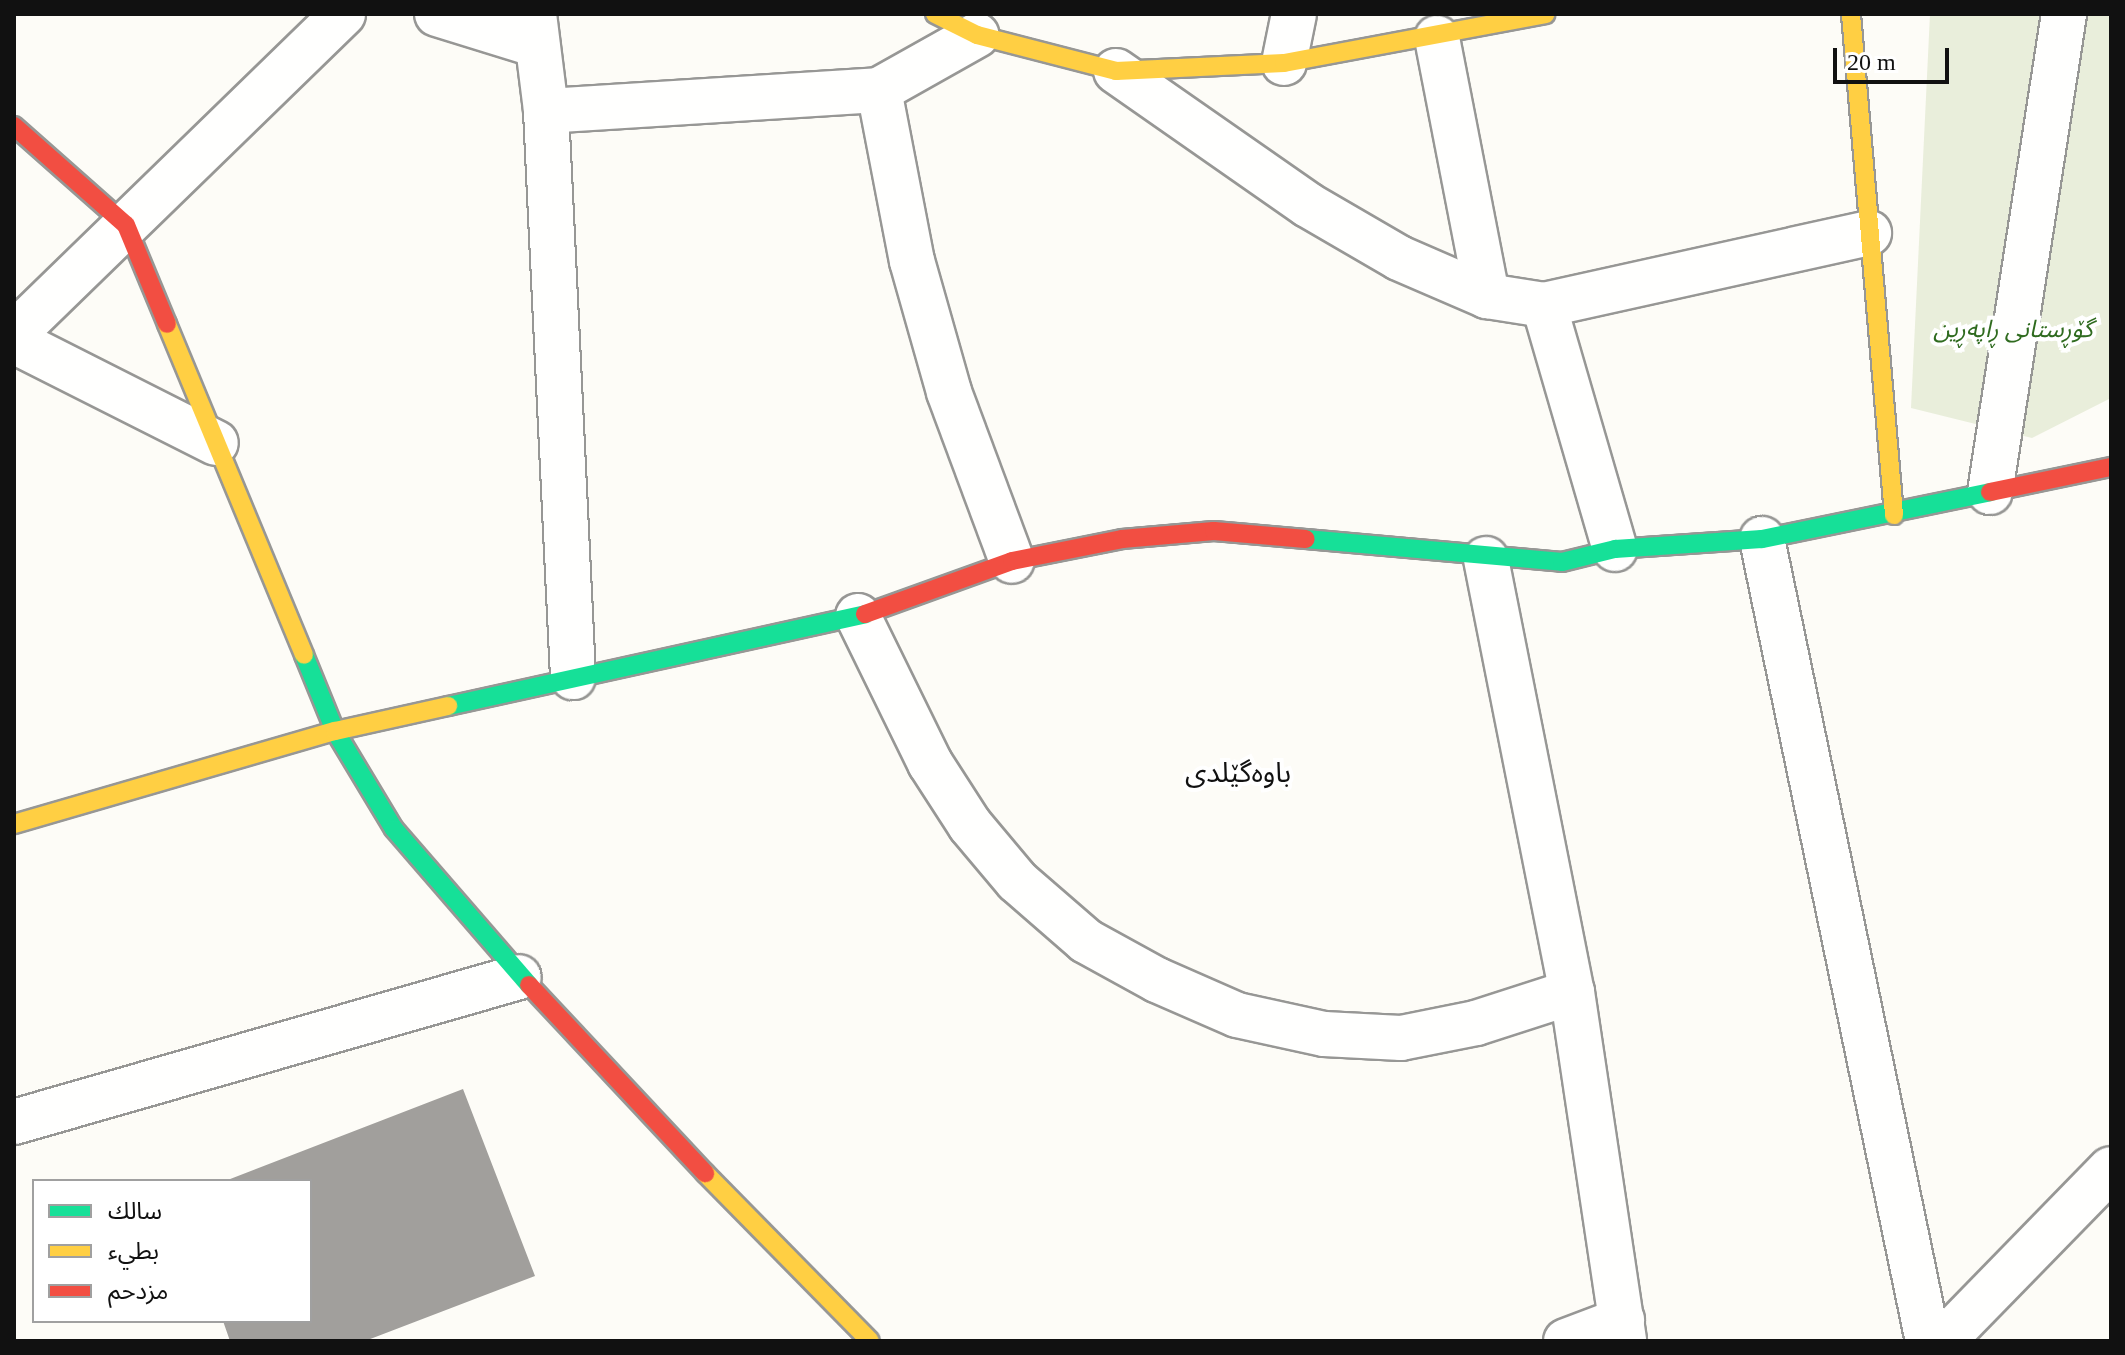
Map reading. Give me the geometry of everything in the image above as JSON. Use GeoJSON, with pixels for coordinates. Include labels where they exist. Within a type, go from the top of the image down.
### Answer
{"type":"FeatureCollection","features":[{"type":"Feature","properties":{"kind":"street"},"geometry":{"type":"LineString","coordinates":[[14,334],[343,14]]}},
{"type":"Feature","properties":{"kind":"street"},"geometry":{"type":"LineString","coordinates":[[437,14],[536,29],[546,111],[573,677]]}},
{"type":"Feature","properties":{"kind":"street"},"geometry":{"type":"LineString","coordinates":[[935,14],[977,35],[1116,71],[1284,63],[1437,38],[1545,14]]}},
{"type":"Feature","properties":{"kind":"street"},"geometry":{"type":"LineString","coordinates":[[1284,63],[1294,14]]}},
{"type":"Feature","properties":{"kind":"street"},"geometry":{"type":"LineString","coordinates":[[1851,14],[1894,515]]}},
{"type":"Feature","properties":{"kind":"street"},"geometry":{"type":"LineString","coordinates":[[1990,492],[2064,14]]}},
{"type":"Feature","properties":{"kind":"street"},"geometry":{"type":"LineString","coordinates":[[546,111],[879,90],[977,35]]}},
{"type":"Feature","properties":{"kind":"street"},"geometry":{"type":"LineString","coordinates":[[1437,38],[1487,296]]}},
{"type":"Feature","properties":{"kind":"street"},"geometry":{"type":"LineString","coordinates":[[1116,71],[1308,205],[1399,258],[1487,296],[1544,305],[1869,233]]}},
{"type":"Feature","properties":{"kind":"street"},"geometry":{"type":"LineString","coordinates":[[879,90],[912,261],[949,392],[1012,561]]}},
{"type":"Feature","properties":{"kind":"street"},"geometry":{"type":"LineString","coordinates":[[14,126],[126,225],[335,731],[394,829],[519,977],[870,1341]]}},
{"type":"Feature","properties":{"kind":"street"},"geometry":{"type":"LineString","coordinates":[[1544,305],[1615,549]]}},
{"type":"Feature","properties":{"kind":"street"},"geometry":{"type":"LineString","coordinates":[[14,341],[216,443]]}},
{"type":"Feature","properties":{"kind":"street"},"geometry":{"type":"LineString","coordinates":[[14,824],[335,731],[858,616],[1012,561],[1122,539],[1214,531],[1333,538],[1486,559],[1562,562],[1615,549],[1762,539],[1894,515],[2111,467]]}},
{"type":"Feature","properties":{"kind":"street"},"geometry":{"type":"LineString","coordinates":[[1762,539],[1928,1341]]}},
{"type":"Feature","properties":{"kind":"street"},"geometry":{"type":"LineString","coordinates":[[1486,559],[1572,992],[1623,1330],[1566,1341]]}},
{"type":"Feature","properties":{"kind":"street"},"geometry":{"type":"LineString","coordinates":[[858,616],[930,763],[970,825],[1017,881],[1086,941],[1157,980],[1237,1015],[1324,1034],[1401,1038],[1476,1023],[1572,992]]}},
{"type":"Feature","properties":{"kind":"street"},"geometry":{"type":"LineString","coordinates":[[14,1122],[519,977]]}},
{"type":"Feature","properties":{"kind":"street"},"geometry":{"type":"LineString","coordinates":[[1943,1341],[2111,1169]]}},
{"type":"Feature","properties":{"kind":"green space","name":"گۆڕستانی ڕاپەڕین"},"geometry":{"type":"Polygon","coordinates":[[[1930,14],[2111,14],[2111,398],[2032,438],[1911,408],[1930,14]]]}},
{"type":"Feature","properties":{"kind":"building"},"geometry":{"type":"Polygon","coordinates":[[[463,1089],[535,1276],[365,1341],[230,1341],[224,1323],[312,1323],[312,1179],[230,1179],[463,1089]]]}},
{"type":"Feature","properties":{"kind":"traffic: fast"},"geometry":{"type":"LineString","coordinates":[[1306,539],[1562,562],[1615,549],[1762,539],[1990,492]]}},
{"type":"Feature","properties":{"kind":"traffic: fast"},"geometry":{"type":"LineString","coordinates":[[448,706],[865,614]]}},
{"type":"Feature","properties":{"kind":"traffic: fast"},"geometry":{"type":"LineString","coordinates":[[304,655],[335,731],[394,829],[529,985]]}},
{"type":"Feature","properties":{"kind":"traffic: slow"},"geometry":{"type":"LineString","coordinates":[[935,14],[977,35],[1116,71],[1284,63],[1545,14]]}},
{"type":"Feature","properties":{"kind":"traffic: slow"},"geometry":{"type":"LineString","coordinates":[[1851,14],[1894,515]]}},
{"type":"Feature","properties":{"kind":"traffic: slow"},"geometry":{"type":"LineString","coordinates":[[167,324],[304,655]]}},
{"type":"Feature","properties":{"kind":"traffic: slow"},"geometry":{"type":"LineString","coordinates":[[14,824],[335,731],[448,706]]}},
{"type":"Feature","properties":{"kind":"traffic: slow"},"geometry":{"type":"LineString","coordinates":[[705,1173],[870,1341]]}},
{"type":"Feature","properties":{"kind":"traffic: jam"},"geometry":{"type":"LineString","coordinates":[[14,126],[126,225],[167,324]]}},
{"type":"Feature","properties":{"kind":"traffic: jam"},"geometry":{"type":"LineString","coordinates":[[1990,492],[2111,467]]}},
{"type":"Feature","properties":{"kind":"traffic: jam"},"geometry":{"type":"LineString","coordinates":[[865,614],[1012,561],[1122,539],[1214,531],[1306,539]]}},
{"type":"Feature","properties":{"kind":"traffic: jam"},"geometry":{"type":"LineString","coordinates":[[529,985],[705,1173]]}},
{"type":"Feature","properties":{"kind":"district","name":"باوەگێلدی"},"geometry":{"type":"Point","coordinates":[1238,773]}}]}
